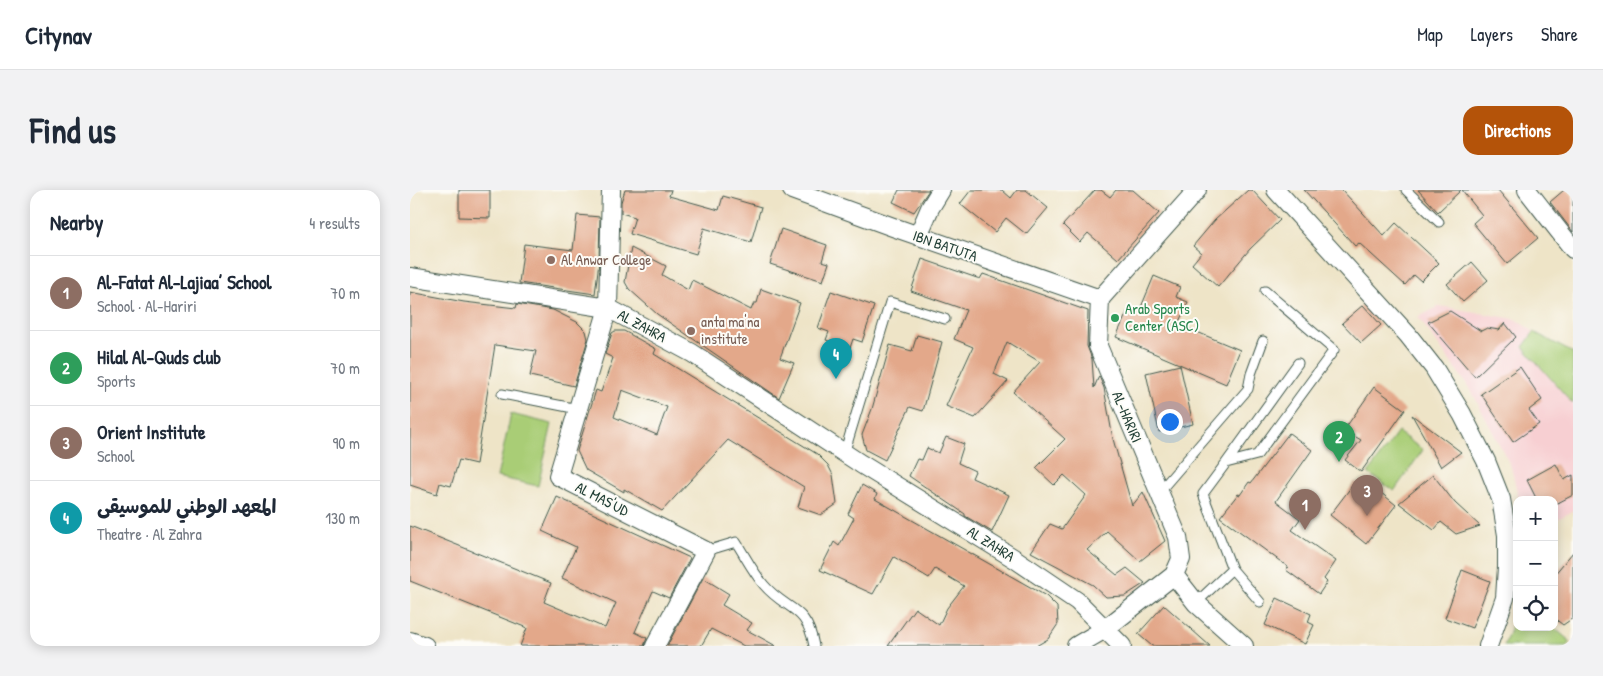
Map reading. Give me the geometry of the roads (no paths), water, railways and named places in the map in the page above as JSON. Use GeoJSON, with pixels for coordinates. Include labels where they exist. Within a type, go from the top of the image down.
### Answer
{"type":"FeatureCollection","features":[{"type":"Feature","properties":{"kind":"street","name":"AL MAS'UD"},"geometry":{"type":"LineString","coordinates":[[611,190],[608,308],[558,476],[706,551]]}},
{"type":"Feature","properties":{"kind":"street","name":"IBN BATUTA"},"geometry":{"type":"LineString","coordinates":[[792,190],[1100,299]]}},
{"type":"Feature","properties":{"kind":"street"},"geometry":{"type":"LineString","coordinates":[[918,236],[930,208],[941,190]]}},
{"type":"Feature","properties":{"kind":"street"},"geometry":{"type":"LineString","coordinates":[[1100,299],[1198,190]]}},
{"type":"Feature","properties":{"kind":"street"},"geometry":{"type":"LineString","coordinates":[[1276,190],[1408,335],[1434,368],[1486,461],[1501,499],[1506,535],[1507,567],[1505,598],[1488,646]]}},
{"type":"Feature","properties":{"kind":"street"},"geometry":{"type":"LineString","coordinates":[[1526,190],[1573,249]]}},
{"type":"Feature","properties":{"kind":"street","name":"AL ZAHRA"},"geometry":{"type":"LineString","coordinates":[[410,277],[608,308],[692,353],[844,454],[1015,559],[1077,600],[1122,646]]}},
{"type":"Feature","properties":{"kind":"street","name":"AL-HARIRI"},"geometry":{"type":"LineString","coordinates":[[1100,299],[1098,346],[1178,537],[1182,559],[1174,575]]}},
{"type":"Feature","properties":{"kind":"street"},"geometry":{"type":"LineString","coordinates":[[655,646],[706,551]]}},
{"type":"Feature","properties":{"kind":"street"},"geometry":{"type":"LineString","coordinates":[[1076,646],[1105,629],[1174,575],[1196,603],[1244,646]]}},
{"type":"Feature","properties":{"kind":"street"},"geometry":{"type":"LineString","coordinates":[[410,641],[426,646]]}},
{"type":"Feature","properties":{"kind":"lane"},"geometry":{"type":"LineString","coordinates":[[1406,190],[1439,222]]}},
{"type":"Feature","properties":{"kind":"lane"},"geometry":{"type":"LineString","coordinates":[[1226,463],[1257,455],[1334,350],[1265,291]]}},
{"type":"Feature","properties":{"kind":"lane"},"geometry":{"type":"LineString","coordinates":[[844,454],[890,302],[945,320]]}},
{"type":"Feature","properties":{"kind":"lane"},"geometry":{"type":"LineString","coordinates":[[1159,492],[1248,389],[1251,374],[1263,341]]}},
{"type":"Feature","properties":{"kind":"lane"},"geometry":{"type":"LineString","coordinates":[[1260,602],[1232,569],[1203,494],[1298,363]]}},
{"type":"Feature","properties":{"kind":"lane"},"geometry":{"type":"LineString","coordinates":[[502,394],[578,409]]}},
{"type":"Feature","properties":{"kind":"lane"},"geometry":{"type":"LineString","coordinates":[[706,551],[736,542],[762,583],[775,597],[794,608],[805,618],[814,646]]}},
{"type":"Feature","properties":{"kind":"lane"},"geometry":{"type":"LineString","coordinates":[[1196,603],[1232,569]]}},
{"type":"Feature","properties":{"kind":"place","name":"Al Anwar College"},"geometry":{"type":"Point","coordinates":[551,260]}},
{"type":"Feature","properties":{"kind":"place","name":"Arab Sports Center (ASC)"},"geometry":{"type":"Point","coordinates":[1115,318]}},
{"type":"Feature","properties":{"kind":"place","name":"anta ma'na institute"},"geometry":{"type":"Point","coordinates":[691,331]}},
{"type":"Feature","properties":{"kind":"place","name":"المعهد الوطني للموسيقى"},"geometry":{"type":"Point","coordinates":[836,379]}},
{"type":"Feature","properties":{"kind":"place","name":"Hilal Al-Quds club"},"geometry":{"type":"Point","coordinates":[1339,462]}},
{"type":"Feature","properties":{"kind":"place","name":"Orient Institute"},"geometry":{"type":"Point","coordinates":[1367,516]}},
{"type":"Feature","properties":{"kind":"place","name":"Al-Fatat Al-Lajiaa’ School"},"geometry":{"type":"Point","coordinates":[1305,530]}}]}
